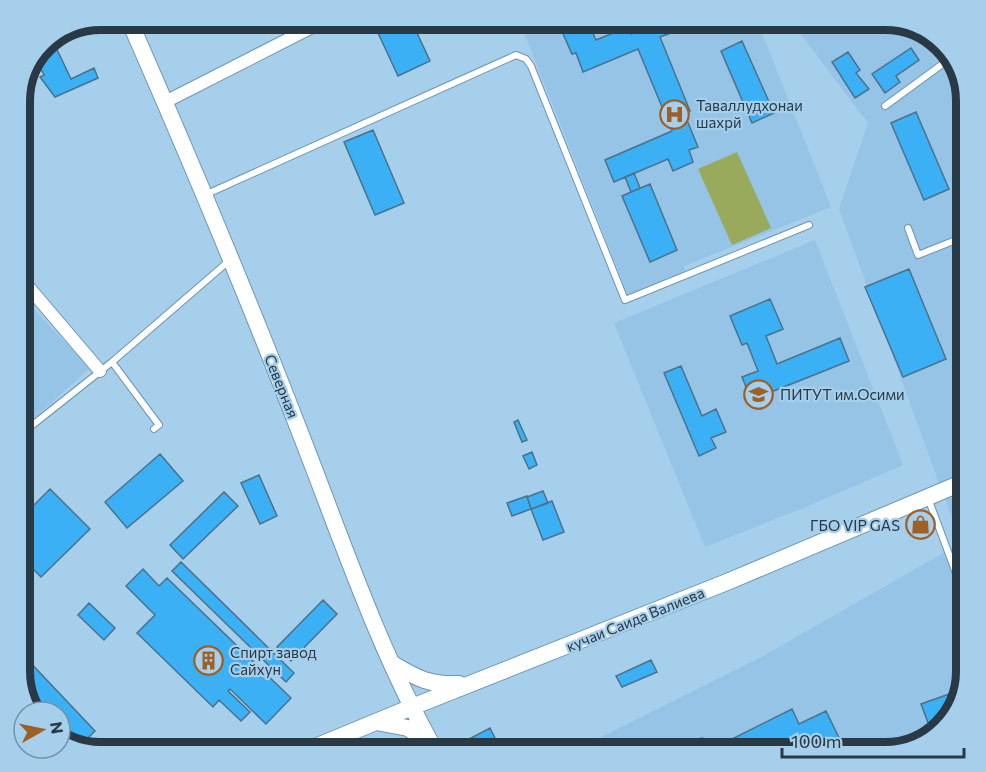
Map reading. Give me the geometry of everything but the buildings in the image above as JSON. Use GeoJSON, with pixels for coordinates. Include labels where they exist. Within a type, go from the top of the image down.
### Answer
{"type":"FeatureCollection","features":[{"type":"Feature","properties":{"kind":"main road","name":"Северная"},"geometry":{"type":"LineString","coordinates":[[133,30],[231,260],[302,436],[335,526],[412,707],[431,742]]}},
{"type":"Feature","properties":{"kind":"main road","name":"кучаи Саида Валиева"},"geometry":{"type":"LineString","coordinates":[[329,742],[706,590],[956,485]]}},
{"type":"Feature","properties":{"kind":"main road"},"geometry":{"type":"LineString","coordinates":[[393,664],[431,684],[469,684]]}},
{"type":"Feature","properties":{"kind":"main road"},"geometry":{"type":"LineString","coordinates":[[375,722],[408,728],[426,742]]}},
{"type":"Feature","properties":{"kind":"street"},"geometry":{"type":"LineString","coordinates":[[165,102],[306,30]]}},
{"type":"Feature","properties":{"kind":"street"},"geometry":{"type":"LineString","coordinates":[[30,289],[100,371]]}},
{"type":"Feature","properties":{"kind":"lane"},"geometry":{"type":"LineString","coordinates":[[203,196],[516,55],[526,59],[531,66],[625,300],[809,225]]}},
{"type":"Feature","properties":{"kind":"lane"},"geometry":{"type":"LineString","coordinates":[[885,106],[944,63]]}},
{"type":"Feature","properties":{"kind":"lane"},"geometry":{"type":"LineString","coordinates":[[908,228],[918,255],[956,240]]}},
{"type":"Feature","properties":{"kind":"lane"},"geometry":{"type":"LineString","coordinates":[[30,427],[112,362],[231,260]]}},
{"type":"Feature","properties":{"kind":"lane"},"geometry":{"type":"LineString","coordinates":[[112,362],[159,425],[154,429]]}},
{"type":"Feature","properties":{"kind":"lane"},"geometry":{"type":"LineString","coordinates":[[928,497],[956,573]]}},
{"type":"Feature","properties":{"kind":"shaded area","name":"Таваллудхонаи шахрй"},"geometry":{"type":"Polygon","coordinates":[[[523,30],[761,30],[831,207],[684,266],[686,272],[628,295],[523,30]]]}},
{"type":"Feature","properties":{"kind":"shaded area"},"geometry":{"type":"Polygon","coordinates":[[[798,30],[885,30],[908,34],[928,45],[938,54],[949,70],[955,87],[956,529],[839,209],[868,123],[798,30]]]}},
{"type":"Feature","properties":{"kind":"shaded area","name":"ПИТУТ им.Осими"},"geometry":{"type":"Polygon","coordinates":[[[815,240],[903,465],[705,547],[614,323],[815,240]]]}},
{"type":"Feature","properties":{"kind":"shaded area"},"geometry":{"type":"Polygon","coordinates":[[[30,305],[90,368],[30,422],[30,305]]]}},
{"type":"Feature","properties":{"kind":"shaded area"},"geometry":{"type":"Polygon","coordinates":[[[956,546],[955,685],[949,702],[941,714],[932,724],[916,735],[903,740],[885,742],[600,742],[599,738],[761,657],[956,546]]]}},
{"type":"Feature","properties":{"kind":"green space"},"geometry":{"type":"Polygon","coordinates":[[[737,152],[771,228],[732,245],[698,169],[737,152]]]}},
{"type":"Feature","properties":{"kind":"place","name":"Таваллудхонаи шахрй"},"geometry":{"type":"Point","coordinates":[675,114]}},
{"type":"Feature","properties":{"kind":"place","name":"ПИТУТ им.Осими"},"geometry":{"type":"Point","coordinates":[759,394]}},
{"type":"Feature","properties":{"kind":"place","name":"ГБО VIP GAS"},"geometry":{"type":"Point","coordinates":[921,525]}},
{"type":"Feature","properties":{"kind":"place","name":"Спирт завод Сайхун"},"geometry":{"type":"Point","coordinates":[209,661]}}]}
